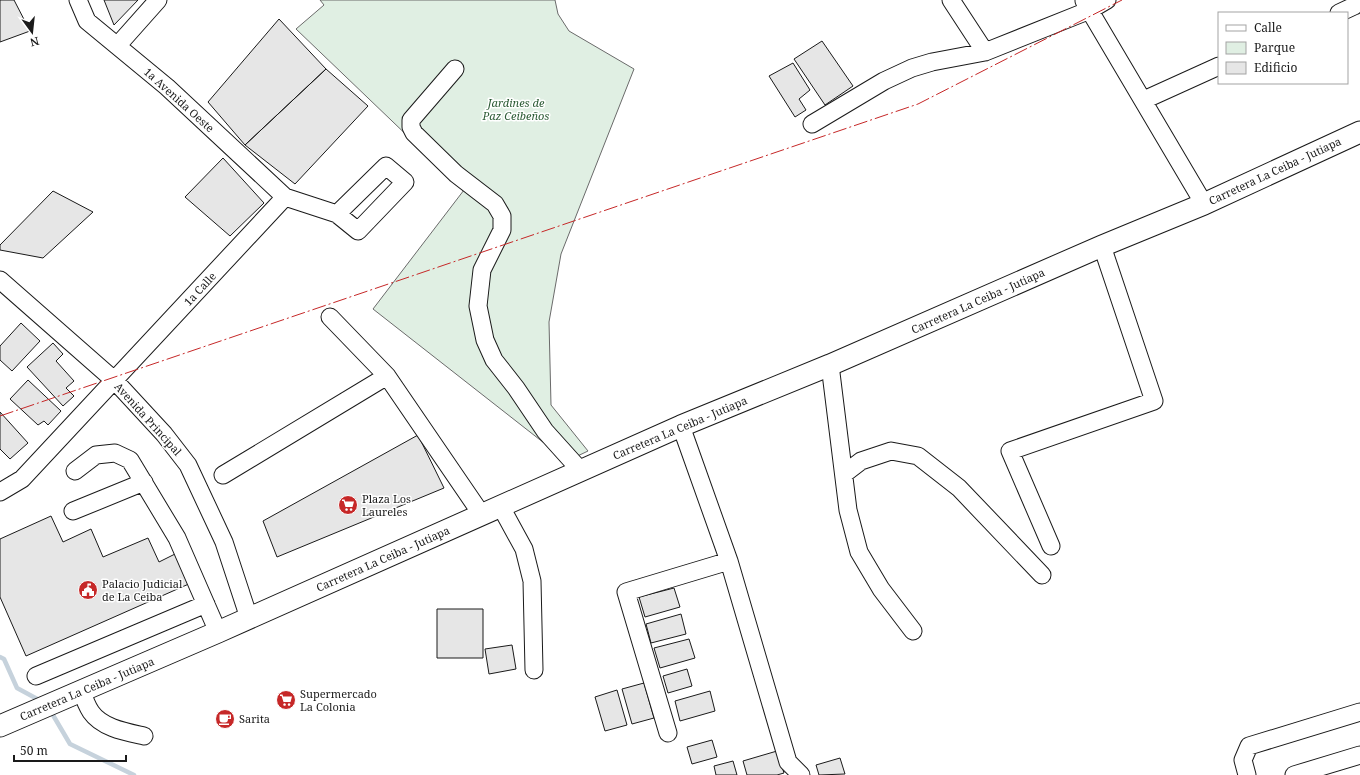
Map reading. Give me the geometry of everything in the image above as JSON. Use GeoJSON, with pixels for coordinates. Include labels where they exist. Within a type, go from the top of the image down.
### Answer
{"type":"FeatureCollection","features":[{"type":"Feature","properties":{"kind":"main road","name":"Carretera La Ceiba - Jutiapa"},"geometry":{"type":"LineString","coordinates":[[0,726],[218,632],[681,426],[830,365],[1102,246],[1204,204],[1360,132]]}},
{"type":"Feature","properties":{"kind":"street","name":"1a Avenida Oeste"},"geometry":{"type":"LineString","coordinates":[[78,0],[87,21],[118,45],[167,87],[286,197]]}},
{"type":"Feature","properties":{"kind":"street"},"geometry":{"type":"LineString","coordinates":[[118,45],[158,0]]}},
{"type":"Feature","properties":{"kind":"street"},"geometry":{"type":"LineString","coordinates":[[951,0],[985,52]]}},
{"type":"Feature","properties":{"kind":"street"},"geometry":{"type":"LineString","coordinates":[[812,124],[884,81],[912,68],[932,62],[985,52],[1086,5],[1108,0]]}},
{"type":"Feature","properties":{"kind":"street"},"geometry":{"type":"LineString","coordinates":[[1086,5],[1144,100],[1204,204]]}},
{"type":"Feature","properties":{"kind":"street"},"geometry":{"type":"LineString","coordinates":[[1144,100],[1218,66]]}},
{"type":"Feature","properties":{"kind":"street"},"geometry":{"type":"LineString","coordinates":[[455,69],[411,120],[411,127],[414,132],[456,174],[495,204],[502,216],[502,230],[482,270],[478,306],[485,340],[494,360],[516,388],[545,430],[581,471]]}},
{"type":"Feature","properties":{"kind":"street"},"geometry":{"type":"LineString","coordinates":[[286,197],[338,214]]}},
{"type":"Feature","properties":{"kind":"street","name":"1a Calle"},"geometry":{"type":"LineString","coordinates":[[0,492],[22,479],[115,382],[286,197]]}},
{"type":"Feature","properties":{"kind":"street"},"geometry":{"type":"LineString","coordinates":[[1051,546],[1010,451],[1154,401],[1102,246]]}},
{"type":"Feature","properties":{"kind":"street","name":"Avenida Principal"},"geometry":{"type":"LineString","coordinates":[[0,280],[115,382],[164,434],[188,465],[224,542],[249,618]]}},
{"type":"Feature","properties":{"kind":"street"},"geometry":{"type":"LineString","coordinates":[[330,317],[387,376],[482,515]]}},
{"type":"Feature","properties":{"kind":"street"},"geometry":{"type":"LineString","coordinates":[[830,365],[848,510],[859,552],[881,589],[913,631]]}},
{"type":"Feature","properties":{"kind":"street"},"geometry":{"type":"LineString","coordinates":[[223,475],[387,376]]}},
{"type":"Feature","properties":{"kind":"street"},"geometry":{"type":"LineString","coordinates":[[681,426],[729,561],[788,762],[801,775]]}},
{"type":"Feature","properties":{"kind":"street"},"geometry":{"type":"LineString","coordinates":[[844,474],[861,461],[892,451],[918,456],[959,488],[1042,575]]}},
{"type":"Feature","properties":{"kind":"street"},"geometry":{"type":"LineString","coordinates":[[75,471],[96,455],[115,453],[130,460],[177,538],[218,632]]}},
{"type":"Feature","properties":{"kind":"street"},"geometry":{"type":"LineString","coordinates":[[73,511],[144,482]]}},
{"type":"Feature","properties":{"kind":"street"},"geometry":{"type":"LineString","coordinates":[[501,507],[524,549],[532,581],[534,670]]}},
{"type":"Feature","properties":{"kind":"street"},"geometry":{"type":"LineString","coordinates":[[668,733],[626,592],[729,561]]}},
{"type":"Feature","properties":{"kind":"street"},"geometry":{"type":"LineString","coordinates":[[36,676],[206,604]]}},
{"type":"Feature","properties":{"kind":"street"},"geometry":{"type":"LineString","coordinates":[[78,693],[91,712],[101,722],[122,731],[144,736]]}},
{"type":"Feature","properties":{"kind":"street"},"geometry":{"type":"LineString","coordinates":[[1247,775],[1243,760],[1249,746],[1360,712]]}},
{"type":"Feature","properties":{"kind":"street"},"geometry":{"type":"LineString","coordinates":[[1294,775],[1360,755]]}},
{"type":"Feature","properties":{"kind":"green space","name":"Jardines de Paz Ceibeños"},"geometry":{"type":"Polygon","coordinates":[[[320,0],[555,0],[558,14],[569,31],[634,69],[561,254],[549,322],[551,405],[588,451],[567,461],[373,309],[464,190],[296,29],[324,5],[320,0]]]}},
{"type":"Feature","properties":{"kind":"building"},"geometry":{"type":"Polygon","coordinates":[[[0,0],[14,0],[30,31],[0,42],[0,0]]]}},
{"type":"Feature","properties":{"kind":"building"},"geometry":{"type":"Polygon","coordinates":[[[104,0],[138,0],[114,25],[104,0]]]}},
{"type":"Feature","properties":{"kind":"building"},"geometry":{"type":"Polygon","coordinates":[[[279,19],[326,69],[245,145],[208,102],[279,19]]]}},
{"type":"Feature","properties":{"kind":"building"},"geometry":{"type":"Polygon","coordinates":[[[822,41],[853,86],[825,105],[794,59],[822,41]]]}},
{"type":"Feature","properties":{"kind":"building"},"geometry":{"type":"Polygon","coordinates":[[[793,63],[810,90],[799,99],[806,110],[795,117],[769,76],[793,63]]]}},
{"type":"Feature","properties":{"kind":"building"},"geometry":{"type":"Polygon","coordinates":[[[326,69],[368,106],[295,184],[245,145],[326,69]]]}},
{"type":"Feature","properties":{"kind":"building"},"geometry":{"type":"Polygon","coordinates":[[[223,158],[264,203],[230,236],[185,197],[223,158]]]}},
{"type":"Feature","properties":{"kind":"building"},"geometry":{"type":"Polygon","coordinates":[[[53,191],[93,212],[43,258],[0,250],[0,245],[53,191]]]}},
{"type":"Feature","properties":{"kind":"building"},"geometry":{"type":"Polygon","coordinates":[[[21,323],[40,341],[12,371],[0,360],[0,346],[21,323]]]}},
{"type":"Feature","properties":{"kind":"building"},"geometry":{"type":"Polygon","coordinates":[[[53,343],[63,354],[56,361],[74,381],[66,388],[74,396],[63,406],[27,367],[53,343]]]}},
{"type":"Feature","properties":{"kind":"building"},"geometry":{"type":"Polygon","coordinates":[[[28,380],[61,411],[48,425],[44,421],[38,425],[10,399],[28,380]]]}},
{"type":"Feature","properties":{"kind":"building"},"geometry":{"type":"Polygon","coordinates":[[[0,412],[28,443],[10,459],[0,449],[0,412]]]}},
{"type":"Feature","properties":{"kind":"building","name":"Plaza Los Laureles"},"geometry":{"type":"Polygon","coordinates":[[[418,435],[444,488],[277,557],[263,521],[418,435]]]}},
{"type":"Feature","properties":{"kind":"building","name":"Palacio Judicial de La Ceiba"},"geometry":{"type":"Polygon","coordinates":[[[51,516],[63,542],[91,529],[103,557],[148,538],[159,562],[177,553],[191,583],[26,656],[0,597],[0,539],[51,516]]]}},
{"type":"Feature","properties":{"kind":"building"},"geometry":{"type":"Polygon","coordinates":[[[674,588],[680,607],[645,617],[639,597],[674,588]]]}},
{"type":"Feature","properties":{"kind":"building"},"geometry":{"type":"Polygon","coordinates":[[[437,609],[483,609],[483,658],[437,658],[437,609]]]}},
{"type":"Feature","properties":{"kind":"building"},"geometry":{"type":"Polygon","coordinates":[[[681,614],[686,634],[651,643],[646,624],[681,614]]]}},
{"type":"Feature","properties":{"kind":"building"},"geometry":{"type":"Polygon","coordinates":[[[689,639],[695,658],[660,668],[654,648],[689,639]]]}},
{"type":"Feature","properties":{"kind":"building"},"geometry":{"type":"Polygon","coordinates":[[[512,645],[516,669],[489,674],[485,649],[512,645]]]}},
{"type":"Feature","properties":{"kind":"building"},"geometry":{"type":"Polygon","coordinates":[[[687,669],[692,686],[668,693],[663,676],[687,669]]]}},
{"type":"Feature","properties":{"kind":"building"},"geometry":{"type":"Polygon","coordinates":[[[644,683],[654,718],[632,724],[622,689],[644,683]]]}},
{"type":"Feature","properties":{"kind":"building"},"geometry":{"type":"Polygon","coordinates":[[[617,690],[627,725],[605,731],[595,697],[617,690]]]}},
{"type":"Feature","properties":{"kind":"building"},"geometry":{"type":"Polygon","coordinates":[[[710,691],[715,711],[680,721],[675,701],[710,691]]]}},
{"type":"Feature","properties":{"kind":"building"},"geometry":{"type":"Polygon","coordinates":[[[712,740],[717,757],[692,764],[687,747],[712,740]]]}},
{"type":"Feature","properties":{"kind":"building"},"geometry":{"type":"Polygon","coordinates":[[[777,751],[784,773],[777,775],[747,775],[743,761],[777,751]]]}},
{"type":"Feature","properties":{"kind":"building"},"geometry":{"type":"Polygon","coordinates":[[[840,758],[845,774],[819,775],[816,765],[840,758]]]}},
{"type":"Feature","properties":{"kind":"building"},"geometry":{"type":"Polygon","coordinates":[[[733,761],[737,775],[716,775],[714,766],[733,761]]]}},
{"type":"Feature","properties":{"kind":"waterway"},"geometry":{"type":"LineString","coordinates":[[0,657],[4,659],[17,688],[41,701]]}},
{"type":"Feature","properties":{"kind":"waterway"},"geometry":{"type":"LineString","coordinates":[[50,710],[70,744],[134,775]]}},
{"type":"Feature","properties":{"kind":"power"},"geometry":{"type":"LineString","coordinates":[[0,416],[918,104],[1122,0]]}},
{"type":"Feature","properties":{"kind":"place","name":"Plaza Los Laureles"},"geometry":{"type":"Point","coordinates":[348,505]}},
{"type":"Feature","properties":{"kind":"place","name":"Palacio Judicial de La Ceiba"},"geometry":{"type":"Point","coordinates":[88,590]}},
{"type":"Feature","properties":{"kind":"place","name":"Supermercado La Colonia"},"geometry":{"type":"Point","coordinates":[286,700]}},
{"type":"Feature","properties":{"kind":"place","name":"Sarita"},"geometry":{"type":"Point","coordinates":[225,719]}}]}
